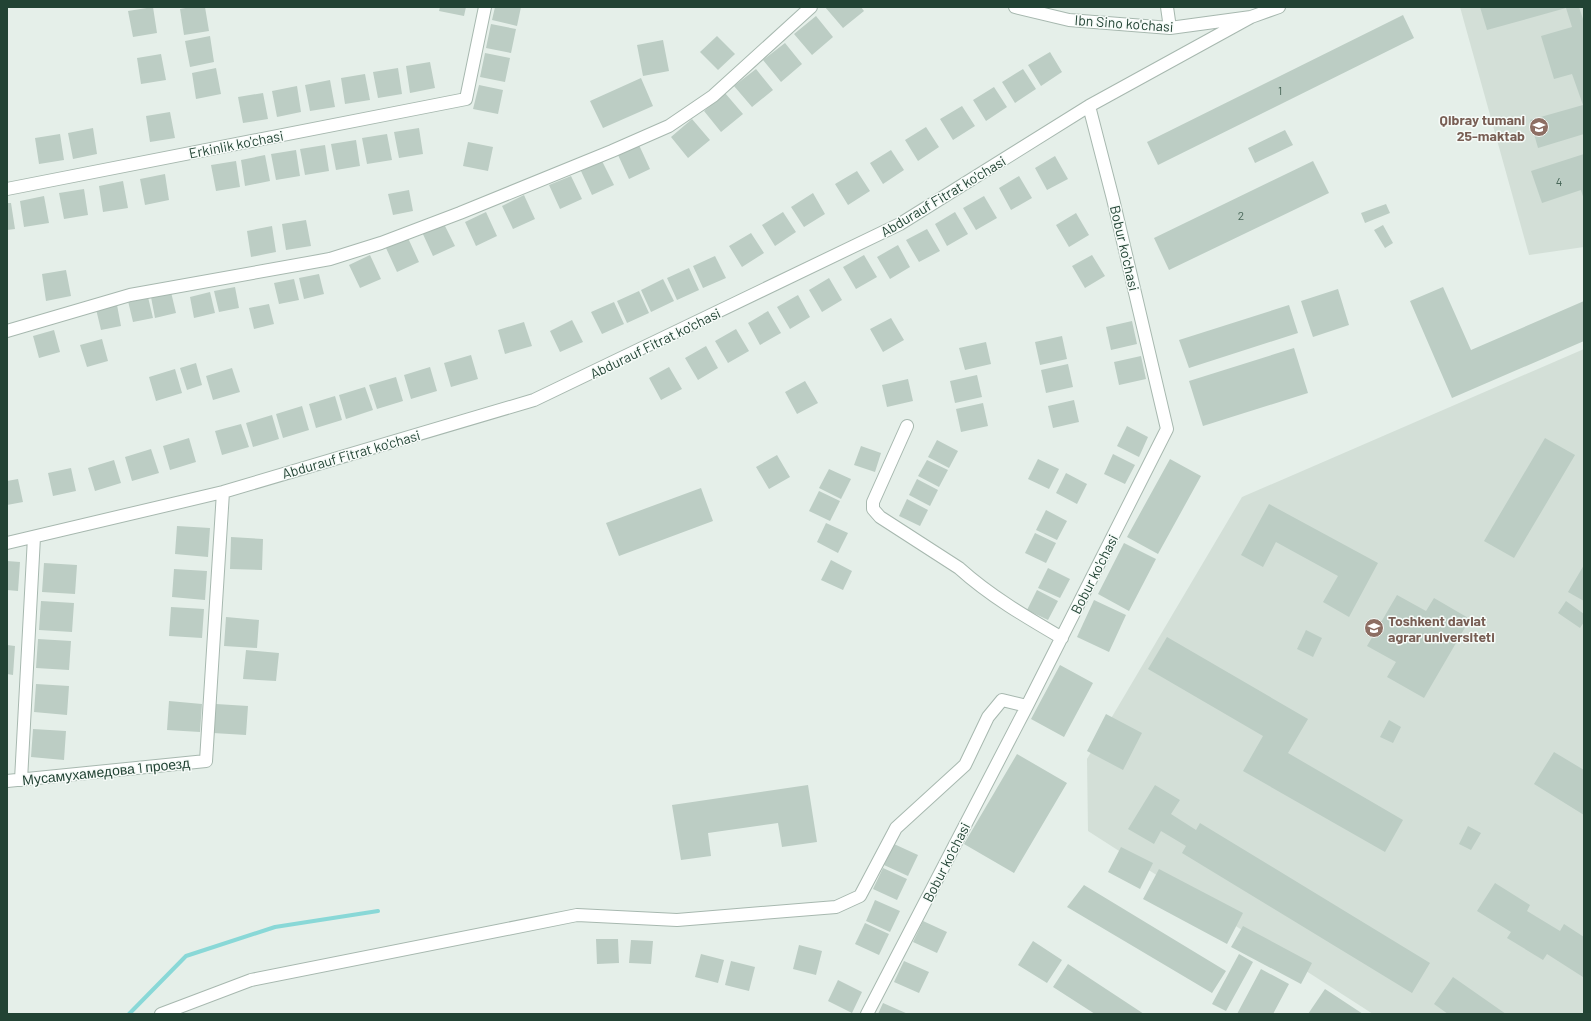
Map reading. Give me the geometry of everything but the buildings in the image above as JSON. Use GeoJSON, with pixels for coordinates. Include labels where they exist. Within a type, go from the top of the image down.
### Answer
{"type":"FeatureCollection","features":[{"type":"Feature","properties":{"kind":"street","name":"Erkinlik ko'chasi"},"geometry":{"type":"LineString","coordinates":[[7,190],[466,99],[485,7]]}},
{"type":"Feature","properties":{"kind":"street"},"geometry":{"type":"LineString","coordinates":[[7,331],[130,295],[330,259],[468,210],[612,152],[669,126],[713,96],[811,7]]}},
{"type":"Feature","properties":{"kind":"street","name":"Ibn Sino ko'chasi"},"geometry":{"type":"LineString","coordinates":[[1015,7],[1069,20],[1170,28],[1251,18],[1279,7]]}},
{"type":"Feature","properties":{"kind":"street"},"geometry":{"type":"LineString","coordinates":[[1167,7],[1170,28]]}},
{"type":"Feature","properties":{"kind":"street","name":"Abdurauf Fitrat ko'chasi"},"geometry":{"type":"LineString","coordinates":[[7,543],[223,492],[534,400],[900,224],[1089,106],[1251,18]]}},
{"type":"Feature","properties":{"kind":"street","name":"Bobur ko'chasi"},"geometry":{"type":"LineString","coordinates":[[867,1014],[1062,638],[1167,429],[1113,199],[1089,106]]}},
{"type":"Feature","properties":{"kind":"street"},"geometry":{"type":"LineString","coordinates":[[907,426],[873,502],[872,509],[880,518],[959,568],[970,578],[1019,614],[1062,638]]}},
{"type":"Feature","properties":{"kind":"street","name":"Мусамухамедова 1 проезд"},"geometry":{"type":"LineString","coordinates":[[7,781],[206,761],[223,492]]}},
{"type":"Feature","properties":{"kind":"street"},"geometry":{"type":"LineString","coordinates":[[21,780],[34,537]]}},
{"type":"Feature","properties":{"kind":"street"},"geometry":{"type":"LineString","coordinates":[[160,1014],[251,980],[577,915],[677,920],[836,907],[860,896],[896,828],[965,764],[988,717],[1002,700],[1027,706]]}},
{"type":"Feature","properties":{"kind":"shaded area","name":"Qibray tumani 25-maktab"},"geometry":{"type":"Polygon","coordinates":[[[1460,7],[1584,7],[1584,247],[1529,255],[1460,7]]]}},
{"type":"Feature","properties":{"kind":"shaded area","name":"Toshkent davlat agrar universiteti"},"geometry":{"type":"Polygon","coordinates":[[[1584,349],[1584,1014],[1373,1014],[1088,831],[1087,759],[1242,497],[1584,349]]]}},
{"type":"Feature","properties":{"kind":"waterway"},"geometry":{"type":"LineString","coordinates":[[129,1014],[186,956],[275,927],[378,911]]}},
{"type":"Feature","properties":{"kind":"place","name":"Qibray tumani 25-maktab"},"geometry":{"type":"Point","coordinates":[1539,127]}},
{"type":"Feature","properties":{"kind":"place","name":"Toshkent davlat agrar universiteti"},"geometry":{"type":"Point","coordinates":[1374,628]}}]}
